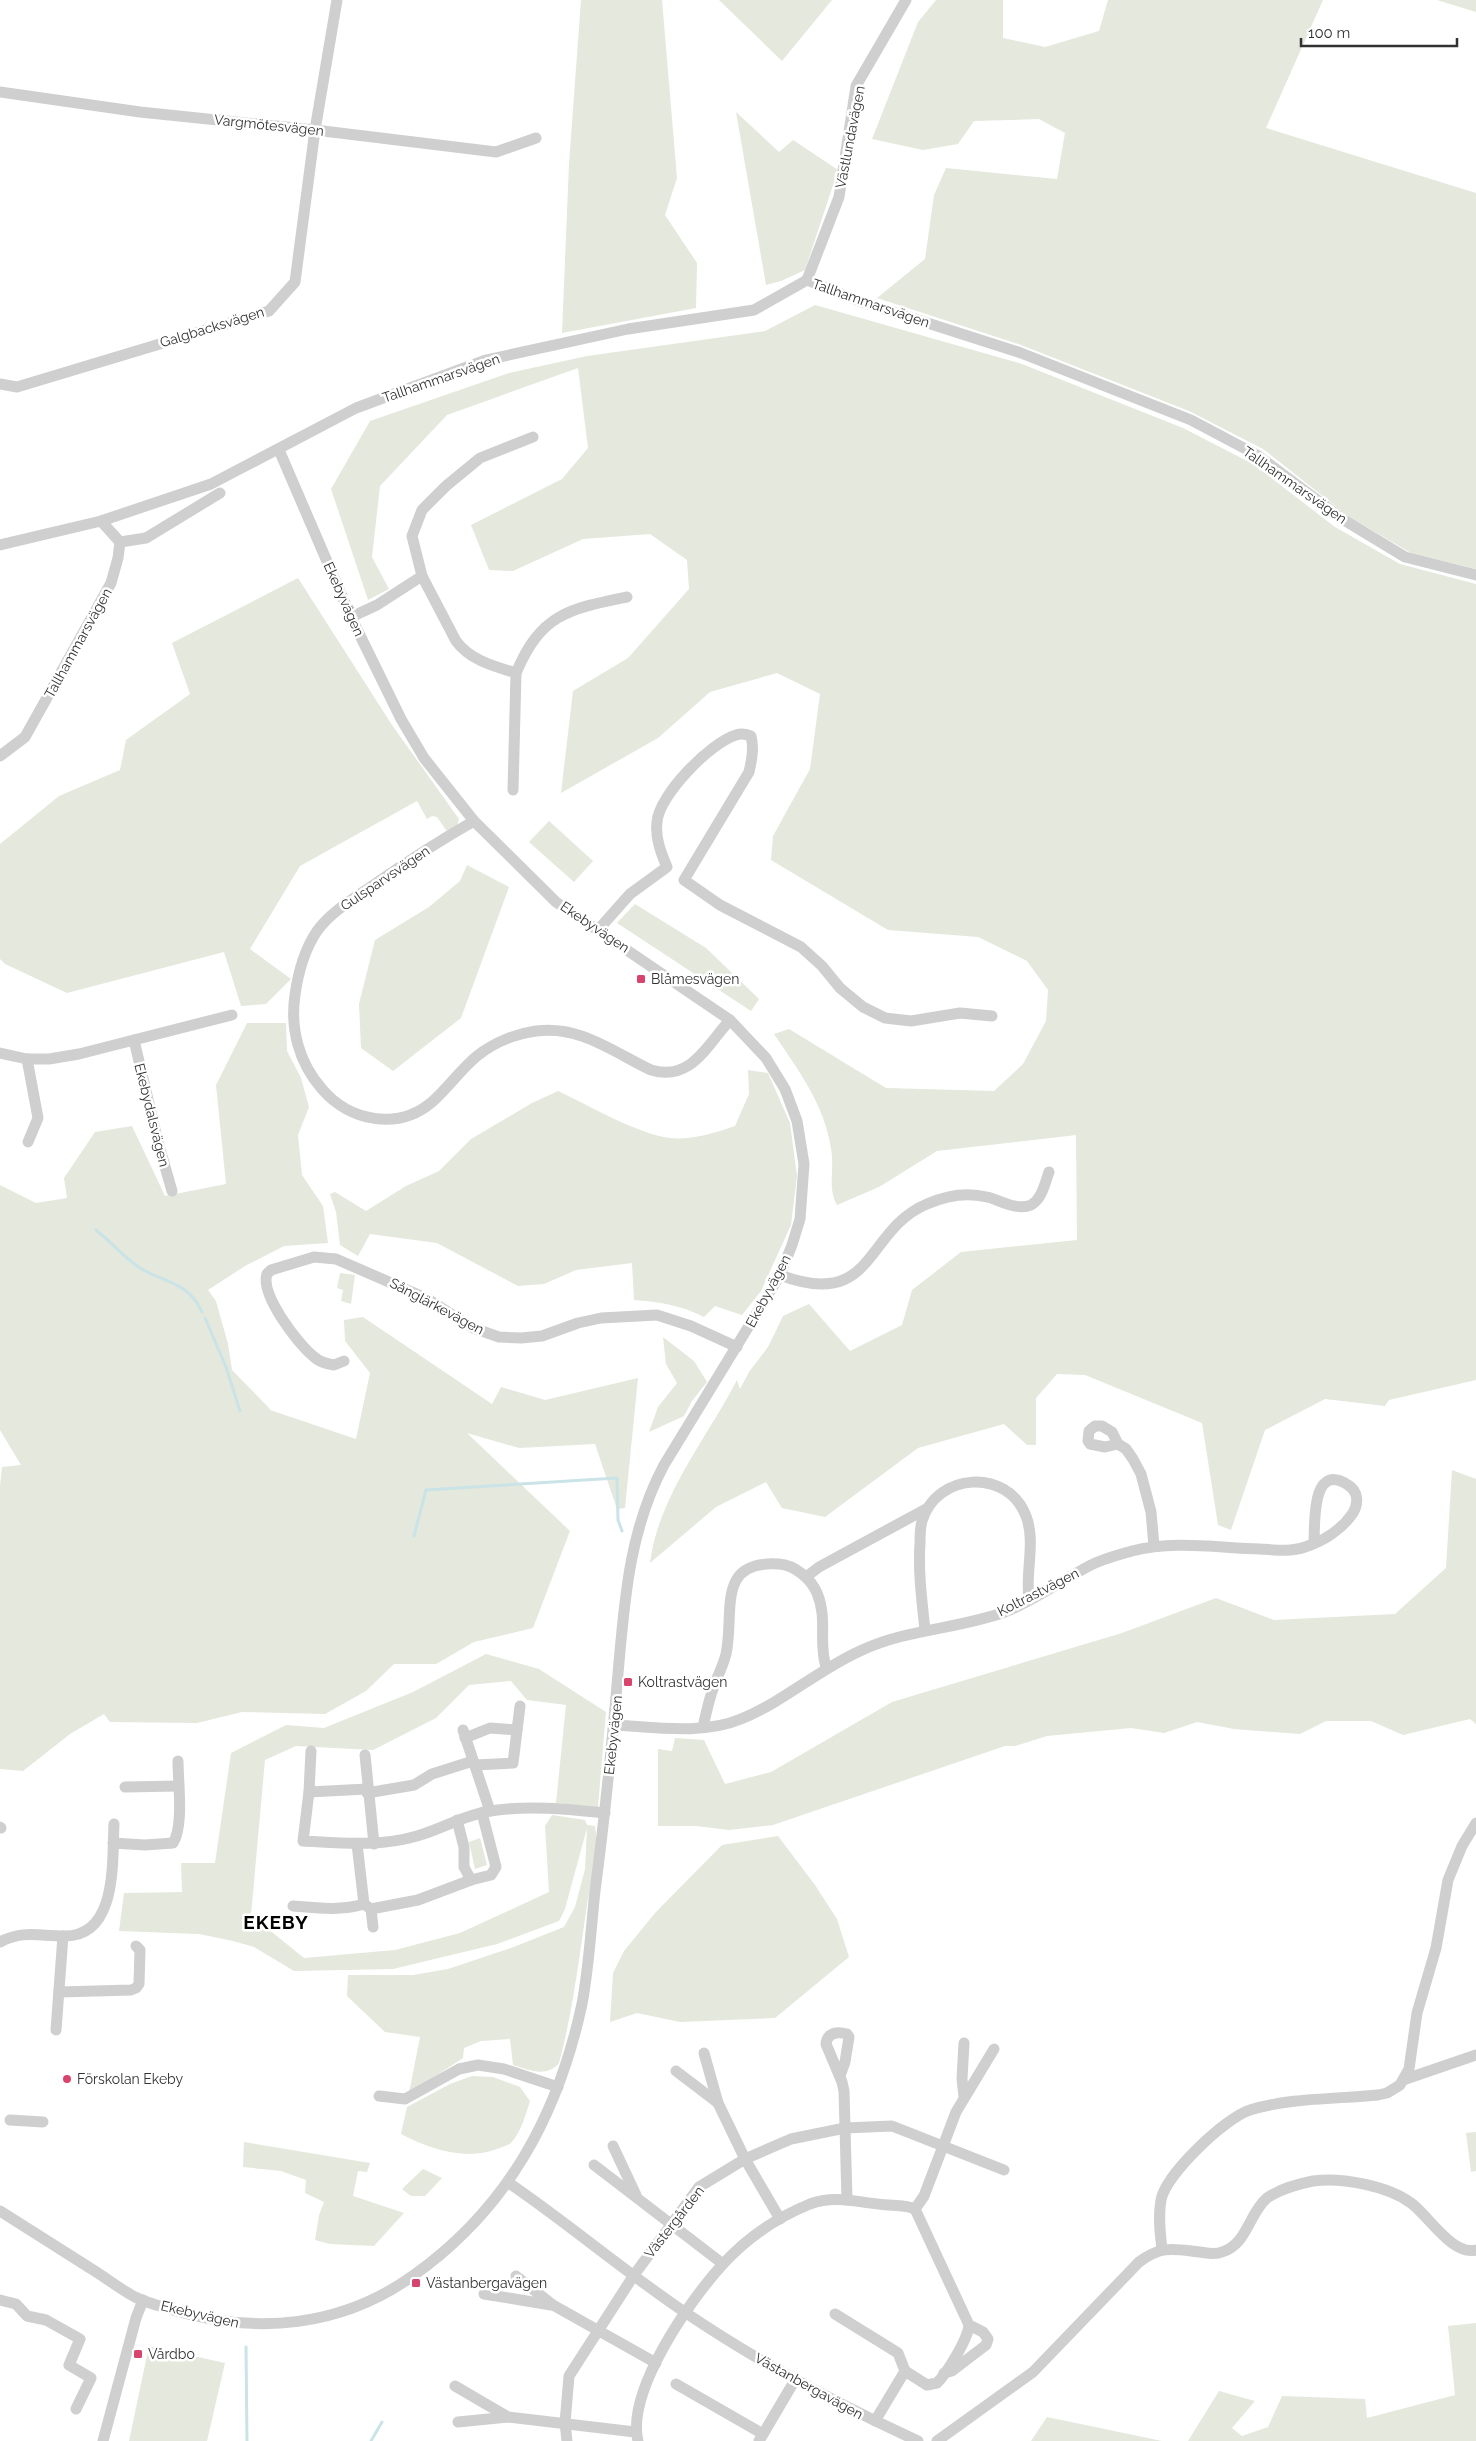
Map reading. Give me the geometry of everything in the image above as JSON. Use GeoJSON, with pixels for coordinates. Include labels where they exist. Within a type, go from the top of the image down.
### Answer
{"type":"FeatureCollection","features":[{"type":"Feature","properties":{"kind":"street","name":"Galgbacksvägen"},"geometry":{"type":"LineString","coordinates":[[0,384],[17,387],[269,311],[295,282],[315,130],[337,0]]}},
{"type":"Feature","properties":{"kind":"street","name":"Västlundavägen"},"geometry":{"type":"LineString","coordinates":[[807,280],[839,197],[856,86],[906,0]]}},
{"type":"Feature","properties":{"kind":"street","name":"Vargmötesvägen"},"geometry":{"type":"LineString","coordinates":[[0,92],[140,112],[315,130],[496,152],[536,138]]}},
{"type":"Feature","properties":{"kind":"street","name":"Tallhammarsvägen"},"geometry":{"type":"LineString","coordinates":[[0,545],[101,520],[211,484],[356,408],[486,360],[619,331],[754,310],[807,280],[859,301],[1021,353],[1190,420],[1257,455],[1344,520],[1405,557],[1476,575]]}},
{"type":"Feature","properties":{"kind":"street"},"geometry":{"type":"LineString","coordinates":[[516,673],[471,656],[456,641],[422,576],[412,536],[422,510],[446,486],[480,458],[533,437]]}},
{"type":"Feature","properties":{"kind":"street","name":"Ekebyvägen"},"geometry":{"type":"LineString","coordinates":[[0,2210],[143,2300],[191,2315],[246,2325],[303,2321],[342,2314],[402,2284],[439,2257],[466,2232],[509,2183],[531,2145],[558,2087],[582,2002],[605,1813],[627,1582],[637,1532],[658,1477],[780,1275],[800,1218],[804,1188],[802,1141],[784,1088],[766,1058],[730,1020],[556,902],[474,821],[424,758],[401,719],[351,618],[279,450]]}},
{"type":"Feature","properties":{"kind":"street"},"geometry":{"type":"LineString","coordinates":[[101,520],[120,542],[146,538],[220,493]]}},
{"type":"Feature","properties":{"kind":"street","name":"Tallhammarsvägen"},"geometry":{"type":"LineString","coordinates":[[0,756],[25,737],[111,583],[120,542]]}},
{"type":"Feature","properties":{"kind":"street"},"geometry":{"type":"LineString","coordinates":[[351,618],[377,605],[422,576]]}},
{"type":"Feature","properties":{"kind":"street"},"geometry":{"type":"LineString","coordinates":[[511,783],[516,673],[525,651],[534,638],[555,619],[567,612],[590,604],[627,597]]}},
{"type":"Feature","properties":{"kind":"street"},"geometry":{"type":"LineString","coordinates":[[684,880],[749,772],[753,755],[751,736],[735,735],[712,750],[684,776],[662,806],[656,820],[656,836],[666,867],[684,880],[720,905],[801,947],[822,966],[840,988],[863,1007],[885,1018],[911,1021],[960,1012],[992,1016]]}},
{"type":"Feature","properties":{"kind":"street","name":"Gulsparvsvägen"},"geometry":{"type":"LineString","coordinates":[[474,821],[341,907],[317,931],[307,950],[297,977],[293,1012],[294,1030],[299,1052],[305,1065],[333,1102],[354,1114],[368,1118],[391,1119],[405,1116],[431,1103],[477,1056],[490,1047],[519,1034],[536,1031],[566,1031],[586,1036],[651,1070],[661,1073],[678,1072],[694,1062],[730,1020]]}},
{"type":"Feature","properties":{"kind":"street"},"geometry":{"type":"LineString","coordinates":[[598,930],[630,894],[666,867]]}},
{"type":"Feature","properties":{"kind":"street"},"geometry":{"type":"LineString","coordinates":[[0,1053],[27,1059],[49,1059],[79,1054],[232,1015]]}},
{"type":"Feature","properties":{"kind":"street","name":"Ekebydalsvägen"},"geometry":{"type":"LineString","coordinates":[[134,1040],[158,1142],[172,1191]]}},
{"type":"Feature","properties":{"kind":"street"},"geometry":{"type":"LineString","coordinates":[[27,1059],[38,1118],[28,1142]]}},
{"type":"Feature","properties":{"kind":"street"},"geometry":{"type":"LineString","coordinates":[[780,1275],[814,1284],[826,1284],[841,1280],[855,1273],[868,1262],[891,1233],[907,1217],[925,1205],[961,1195],[986,1197],[1022,1207],[1038,1199],[1049,1172]]}},
{"type":"Feature","properties":{"kind":"street","name":"Sånglärkevägen"},"geometry":{"type":"LineString","coordinates":[[344,1361],[334,1365],[313,1356],[289,1329],[266,1283],[267,1274],[271,1270],[314,1257],[336,1259],[428,1299],[473,1328],[499,1337],[542,1336],[578,1323],[601,1318],[657,1315],[691,1326],[737,1347]]}},
{"type":"Feature","properties":{"kind":"street"},"geometry":{"type":"LineString","coordinates":[[1118,1444],[1126,1450],[1141,1474],[1151,1512],[1154,1546]]}},
{"type":"Feature","properties":{"kind":"street"},"geometry":{"type":"LineString","coordinates":[[925,1630],[919,1576],[921,1523],[926,1510],[933,1500],[944,1492],[969,1483],[980,1481],[1000,1486],[1015,1498],[1022,1508],[1029,1526],[1027,1580],[1029,1600]]}},
{"type":"Feature","properties":{"kind":"street","name":"Koltrastvägen"},"geometry":{"type":"LineString","coordinates":[[614,1725],[681,1728],[740,1720],[783,1696],[826,1667],[879,1643],[925,1630],[958,1626],[1008,1610],[1092,1564],[1133,1551],[1154,1546],[1194,1545],[1279,1550],[1306,1547],[1327,1538],[1341,1526],[1355,1508],[1356,1492],[1348,1484],[1330,1481],[1321,1487],[1316,1500],[1314,1543]]}},
{"type":"Feature","properties":{"kind":"street"},"geometry":{"type":"LineString","coordinates":[[806,1578],[819,1567],[926,1510]]}},
{"type":"Feature","properties":{"kind":"street"},"geometry":{"type":"LineString","coordinates":[[703,1726],[710,1698],[724,1665],[729,1631],[731,1593],[738,1576],[753,1566],[769,1563],[784,1564],[794,1568],[806,1578],[817,1592],[823,1611],[822,1652],[826,1667]]}},
{"type":"Feature","properties":{"kind":"street"},"geometry":{"type":"LineString","coordinates":[[309,1792],[367,1791],[414,1785],[432,1774],[474,1763],[513,1763],[520,1706]]}},
{"type":"Feature","properties":{"kind":"street"},"geometry":{"type":"LineString","coordinates":[[293,1906],[328,1909],[350,1908],[418,1900],[491,1875],[496,1867],[486,1812],[474,1763],[464,1734],[490,1728],[517,1730]]}},
{"type":"Feature","properties":{"kind":"street"},"geometry":{"type":"LineString","coordinates":[[311,1750],[309,1792],[303,1841],[374,1844],[420,1835],[456,1820],[486,1812],[528,1808],[605,1813]]}},
{"type":"Feature","properties":{"kind":"street"},"geometry":{"type":"LineString","coordinates":[[365,1755],[369,1785],[367,1791],[374,1844]]}},
{"type":"Feature","properties":{"kind":"street"},"geometry":{"type":"LineString","coordinates":[[113,1843],[145,1846],[173,1843],[177,1837],[178,1761]]}},
{"type":"Feature","properties":{"kind":"street"},"geometry":{"type":"LineString","coordinates":[[125,1787],[178,1786]]}},
{"type":"Feature","properties":{"kind":"street"},"geometry":{"type":"LineString","coordinates":[[456,1820],[464,1847],[464,1867],[466,1874],[472,1880]]}},
{"type":"Feature","properties":{"kind":"street"},"geometry":{"type":"LineString","coordinates":[[1162,2249],[1160,2209],[1165,2188],[1183,2163],[1238,2115],[1270,2105],[1378,2096],[1394,2089],[1403,2080],[1410,2069],[1417,2013],[1436,1948],[1450,1872],[1476,1823]]}},
{"type":"Feature","properties":{"kind":"street"},"geometry":{"type":"LineString","coordinates":[[0,1942],[17,1934],[63,1936],[84,1932],[97,1922],[106,1906],[114,1824]]}},
{"type":"Feature","properties":{"kind":"street"},"geometry":{"type":"LineString","coordinates":[[357,1844],[367,1906],[373,1927]]}},
{"type":"Feature","properties":{"kind":"street"},"geometry":{"type":"LineString","coordinates":[[56,2030],[63,1936]]}},
{"type":"Feature","properties":{"kind":"street"},"geometry":{"type":"LineString","coordinates":[[59,1992],[130,1990],[136,1988],[139,1984],[140,1950],[136,1946]]}},
{"type":"Feature","properties":{"kind":"street"},"geometry":{"type":"LineString","coordinates":[[964,2043],[962,2079],[964,2097]]}},
{"type":"Feature","properties":{"kind":"street"},"geometry":{"type":"LineString","coordinates":[[915,2208],[924,2196],[964,2097],[994,2049]]}},
{"type":"Feature","properties":{"kind":"street"},"geometry":{"type":"LineString","coordinates":[[704,2052],[718,2103],[745,2159],[780,2219]]}},
{"type":"Feature","properties":{"kind":"street"},"geometry":{"type":"LineString","coordinates":[[1403,2080],[1476,2055]]}},
{"type":"Feature","properties":{"kind":"street"},"geometry":{"type":"LineString","coordinates":[[379,2096],[404,2098],[460,2069],[478,2065],[504,2069],[558,2087]]}},
{"type":"Feature","properties":{"kind":"street"},"geometry":{"type":"LineString","coordinates":[[676,2070],[718,2103]]}},
{"type":"Feature","properties":{"kind":"street"},"geometry":{"type":"LineString","coordinates":[[840,2076],[844,2091],[847,2200]]}},
{"type":"Feature","properties":{"kind":"street"},"geometry":{"type":"LineString","coordinates":[[10,2120],[44,2122]]}},
{"type":"Feature","properties":{"kind":"street","name":"Västergården"},"geometry":{"type":"LineString","coordinates":[[567,2441],[565,2423],[569,2376],[634,2275],[699,2187],[745,2159],[791,2138],[845,2128],[892,2126],[1004,2170]]}},
{"type":"Feature","properties":{"kind":"street"},"geometry":{"type":"LineString","coordinates":[[613,2146],[636,2195]]}},
{"type":"Feature","properties":{"kind":"street"},"geometry":{"type":"LineString","coordinates":[[594,2165],[636,2195],[723,2264]]}},
{"type":"Feature","properties":{"kind":"street"},"geometry":{"type":"LineString","coordinates":[[937,2441],[1033,2372],[1139,2262],[1162,2249],[1211,2254],[1222,2252],[1236,2245],[1266,2199],[1291,2187],[1315,2181],[1355,2183],[1387,2190],[1412,2203],[1452,2244],[1472,2251],[1476,2250]]}},
{"type":"Feature","properties":{"kind":"street","name":"Västanbergavägen"},"geometry":{"type":"LineString","coordinates":[[509,2183],[685,2313],[794,2380],[918,2441]]}},
{"type":"Feature","properties":{"kind":"street"},"geometry":{"type":"LineString","coordinates":[[458,2422],[508,2418],[565,2423],[637,2436],[636,2411],[640,2396],[656,2363],[685,2313],[723,2264],[761,2231],[780,2219],[812,2204],[847,2200],[903,2205],[915,2208]]}},
{"type":"Feature","properties":{"kind":"street"},"geometry":{"type":"LineString","coordinates":[[915,2208],[969,2325],[983,2332],[988,2339],[986,2344],[952,2371],[944,2373]]}},
{"type":"Feature","properties":{"kind":"street"},"geometry":{"type":"LineString","coordinates":[[516,2276],[553,2305],[656,2363]]}},
{"type":"Feature","properties":{"kind":"street"},"geometry":{"type":"LineString","coordinates":[[484,2294],[553,2305]]}},
{"type":"Feature","properties":{"kind":"street"},"geometry":{"type":"LineString","coordinates":[[0,2300],[16,2304],[27,2316],[46,2320],[80,2339],[69,2365],[91,2378],[76,2409]]}},
{"type":"Feature","properties":{"kind":"street"},"geometry":{"type":"LineString","coordinates":[[103,2441],[136,2318],[143,2300]]}},
{"type":"Feature","properties":{"kind":"street"},"geometry":{"type":"LineString","coordinates":[[835,2314],[898,2353],[905,2371],[927,2385],[937,2383],[944,2373],[967,2333],[969,2325]]}},
{"type":"Feature","properties":{"kind":"street"},"geometry":{"type":"LineString","coordinates":[[875,2421],[905,2371]]}},
{"type":"Feature","properties":{"kind":"street"},"geometry":{"type":"LineString","coordinates":[[676,2384],[761,2438],[794,2380]]}},
{"type":"Feature","properties":{"kind":"street"},"geometry":{"type":"LineString","coordinates":[[455,2386],[508,2418]]}},
{"type":"Feature","properties":{"kind":"shaded area"},"geometry":{"type":"Polygon","coordinates":[[[581,0],[662,0],[677,178],[665,215],[697,263],[696,308],[562,333],[569,164],[581,0]]]}},
{"type":"Feature","properties":{"kind":"shaded area"},"geometry":{"type":"Polygon","coordinates":[[[719,0],[832,0],[782,61],[719,0]]]}},
{"type":"Feature","properties":{"kind":"shaded area"},"geometry":{"type":"Polygon","coordinates":[[[936,0],[1003,0],[1003,38],[1045,47],[1099,31],[1108,0],[1323,0],[1266,128],[1476,193],[1476,569],[1411,553],[1348,516],[1263,449],[1189,411],[1021,345],[877,298],[925,259],[934,195],[946,168],[1057,179],[1065,133],[1039,119],[974,121],[958,144],[923,150],[872,139],[918,22],[936,0]]]}},
{"type":"Feature","properties":{"kind":"shaded area"},"geometry":{"type":"Polygon","coordinates":[[[1437,0],[1476,0],[1476,12],[1437,0]]]}},
{"type":"Feature","properties":{"kind":"shaded area"},"geometry":{"type":"Polygon","coordinates":[[[736,112],[779,152],[793,140],[838,170],[805,270],[781,281],[766,285],[736,112]]]}},
{"type":"Feature","properties":{"kind":"shaded area"},"geometry":{"type":"Polygon","coordinates":[[[815,305],[1022,364],[1183,428],[1253,464],[1335,527],[1400,564],[1476,584],[1476,1380],[1389,1400],[1385,1406],[1325,1399],[1265,1430],[1231,1530],[1218,1525],[1202,1423],[1085,1375],[1057,1374],[1036,1398],[1036,1445],[1027,1445],[1004,1424],[918,1448],[825,1517],[782,1508],[766,1482],[716,1507],[650,1563],[663,1515],[685,1468],[737,1380],[740,1389],[749,1372],[768,1347],[783,1316],[809,1304],[850,1351],[902,1325],[912,1290],[961,1252],[1077,1240],[1076,1135],[937,1151],[879,1187],[837,1205],[832,1191],[831,1149],[823,1118],[809,1088],[774,1034],[789,1029],[886,1088],[994,1091],[1023,1064],[1046,1021],[1048,990],[1027,961],[978,937],[888,930],[771,860],[773,836],[810,769],[820,694],[777,673],[710,692],[658,738],[561,793],[573,691],[628,658],[689,589],[687,560],[650,534],[583,539],[513,571],[489,570],[471,525],[562,479],[588,448],[578,368],[447,415],[380,486],[372,557],[389,589],[368,600],[331,489],[370,421],[509,373],[587,356],[765,331],[815,305]]]}},
{"type":"Feature","properties":{"kind":"shaded area"},"geometry":{"type":"Polygon","coordinates":[[[298,578],[392,725],[459,819],[457,826],[450,831],[446,830],[437,817],[432,816],[427,819],[417,801],[300,866],[250,949],[291,979],[266,1004],[241,1006],[224,952],[67,993],[5,964],[0,959],[0,844],[59,796],[120,770],[126,740],[190,694],[172,643],[298,578]]]}},
{"type":"Feature","properties":{"kind":"shaded area"},"geometry":{"type":"Polygon","coordinates":[[[549,821],[593,861],[574,882],[529,842],[549,821]]]}},
{"type":"Feature","properties":{"kind":"shaded area"},"geometry":{"type":"Polygon","coordinates":[[[467,865],[509,887],[461,1018],[393,1071],[361,1048],[359,1004],[375,940],[429,907],[460,881],[467,865]]]}},
{"type":"Feature","properties":{"kind":"shaded area"},"geometry":{"type":"Polygon","coordinates":[[[635,904],[706,948],[759,999],[751,1011],[617,923],[635,904]]]}},
{"type":"Feature","properties":{"kind":"shaded area"},"geometry":{"type":"Polygon","coordinates":[[[247,1023],[286,1023],[287,1051],[301,1078],[309,1107],[298,1135],[302,1175],[323,1206],[328,1243],[284,1246],[245,1266],[208,1290],[216,1301],[228,1344],[232,1370],[271,1410],[264,1408],[356,1439],[370,1373],[345,1341],[344,1320],[363,1317],[492,1404],[501,1387],[545,1400],[638,1378],[625,1508],[617,1509],[595,1444],[519,1448],[467,1433],[570,1531],[533,1628],[474,1642],[436,1664],[394,1664],[366,1691],[325,1714],[242,1712],[197,1723],[110,1722],[104,1714],[70,1734],[23,1771],[0,1769],[0,1486],[2,1467],[21,1465],[0,1430],[0,1185],[36,1203],[67,1198],[64,1178],[95,1132],[132,1126],[165,1196],[226,1184],[216,1085],[247,1023]]]}},
{"type":"Feature","properties":{"kind":"shaded area"},"geometry":{"type":"Polygon","coordinates":[[[748,1070],[768,1073],[790,1123],[797,1176],[791,1225],[761,1291],[742,1315],[715,1306],[704,1317],[670,1305],[634,1300],[632,1263],[576,1270],[544,1284],[518,1286],[437,1243],[370,1234],[358,1256],[340,1245],[336,1212],[330,1194],[335,1192],[366,1211],[406,1186],[439,1171],[471,1139],[532,1103],[558,1091],[629,1126],[658,1136],[678,1139],[695,1137],[735,1126],[749,1094],[748,1070]]]}},
{"type":"Feature","properties":{"kind":"shaded area"},"geometry":{"type":"Polygon","coordinates":[[[340,1273],[355,1275],[351,1304],[341,1301],[343,1290],[337,1288],[340,1273]]]}},
{"type":"Feature","properties":{"kind":"shaded area"},"geometry":{"type":"Polygon","coordinates":[[[663,1337],[694,1361],[707,1382],[692,1401],[684,1416],[649,1432],[658,1407],[677,1383],[666,1364],[663,1337]]]}},
{"type":"Feature","properties":{"kind":"shaded area"},"geometry":{"type":"Polygon","coordinates":[[[1452,1470],[1476,1479],[1476,1724],[1470,1719],[1403,1735],[1371,1721],[1326,1721],[1300,1734],[1234,1729],[1197,1722],[1164,1733],[1131,1728],[1047,1736],[1015,1746],[1005,1746],[773,1825],[729,1830],[696,1826],[658,1826],[658,1749],[672,1751],[675,1738],[704,1740],[725,1784],[771,1772],[892,1702],[1122,1633],[1216,1598],[1274,1620],[1395,1614],[1446,1568],[1452,1470]]]}},
{"type":"Feature","properties":{"kind":"shaded area"},"geometry":{"type":"Polygon","coordinates":[[[486,1654],[539,1669],[606,1712],[598,1807],[556,1803],[566,1705],[527,1700],[511,1681],[469,1685],[436,1718],[373,1750],[296,1746],[265,1760],[251,1915],[304,1958],[395,1950],[460,1933],[549,1892],[545,1826],[552,1815],[585,1820],[587,1825],[595,1826],[595,1855],[568,2024],[559,2063],[554,2068],[538,2072],[513,2065],[510,2039],[481,2041],[464,2048],[463,2058],[409,2093],[420,2037],[385,2032],[347,1996],[348,1975],[413,1975],[448,1969],[511,1948],[564,1927],[575,1907],[585,1869],[587,1828],[565,1909],[559,1921],[497,1944],[393,1969],[294,1971],[254,1947],[233,1941],[199,1934],[119,1931],[124,1893],[182,1892],[181,1863],[215,1863],[231,1753],[286,1725],[324,1728],[413,1692],[486,1654]]]}},
{"type":"Feature","properties":{"kind":"shaded area"},"geometry":{"type":"Polygon","coordinates":[[[778,1836],[815,1885],[837,1919],[849,1957],[775,2018],[680,2022],[637,2013],[610,2022],[613,1973],[624,1951],[655,1913],[722,1845],[778,1836]]]}},
{"type":"Feature","properties":{"kind":"shaded area"},"geometry":{"type":"Polygon","coordinates":[[[480,1838],[487,1865],[475,1869],[469,1842],[480,1838]]]}},
{"type":"Feature","properties":{"kind":"shaded area"},"geometry":{"type":"Polygon","coordinates":[[[472,2076],[493,2077],[520,2087],[530,2101],[525,2117],[515,2139],[511,2143],[485,2152],[473,2154],[460,2153],[436,2149],[401,2134],[407,2107],[450,2084],[472,2076]]]}},
{"type":"Feature","properties":{"kind":"shaded area"},"geometry":{"type":"Polygon","coordinates":[[[1476,2132],[1476,2171],[1471,2172],[1466,2133],[1476,2132]]]}},
{"type":"Feature","properties":{"kind":"shaded area"},"geometry":{"type":"Polygon","coordinates":[[[244,2142],[370,2163],[367,2172],[358,2171],[353,2196],[404,2213],[374,2246],[330,2244],[315,2240],[319,2215],[324,2202],[305,2193],[306,2180],[281,2171],[243,2167],[244,2142]]]}},
{"type":"Feature","properties":{"kind":"shaded area"},"geometry":{"type":"Polygon","coordinates":[[[423,2169],[442,2178],[425,2196],[411,2196],[402,2189],[423,2169]]]}},
{"type":"Feature","properties":{"kind":"shaded area"},"geometry":{"type":"Polygon","coordinates":[[[1476,2323],[1476,2441],[1188,2441],[1219,2391],[1255,2401],[1232,2428],[1242,2436],[1268,2427],[1282,2396],[1365,2399],[1367,2418],[1455,2395],[1448,2326],[1476,2323]]]}},
{"type":"Feature","properties":{"kind":"shaded area"},"geometry":{"type":"Polygon","coordinates":[[[149,2346],[225,2363],[207,2441],[129,2441],[149,2346]]]}},
{"type":"Feature","properties":{"kind":"shaded area"},"geometry":{"type":"Polygon","coordinates":[[[1047,2417],[1162,2441],[1031,2441],[1047,2417]]]}},
{"type":"Feature","properties":{"kind":"waterway"},"geometry":{"type":"LineString","coordinates":[[96,1230],[140,1268],[183,1288],[190,1294],[202,1312]]}},
{"type":"Feature","properties":{"kind":"waterway"},"geometry":{"type":"LineString","coordinates":[[205,1318],[226,1367],[240,1411]]}},
{"type":"Feature","properties":{"kind":"waterway"},"geometry":{"type":"LineString","coordinates":[[414,1536],[426,1490],[617,1478],[618,1520],[622,1531]]}},
{"type":"Feature","properties":{"kind":"waterway"},"geometry":{"type":"LineString","coordinates":[[246,2347],[247,2441]]}},
{"type":"Feature","properties":{"kind":"waterway"},"geometry":{"type":"LineString","coordinates":[[371,2441],[382,2422]]}},
{"type":"Feature","properties":{"kind":"place","name":"Blåmesvägen"},"geometry":{"type":"Point","coordinates":[641,979]}},
{"type":"Feature","properties":{"kind":"place","name":"Koltrastvägen"},"geometry":{"type":"Point","coordinates":[628,1682]}},
{"type":"Feature","properties":{"kind":"place","name":"Förskolan Ekeby"},"geometry":{"type":"Point","coordinates":[67,2079]}},
{"type":"Feature","properties":{"kind":"place","name":"Västanbergavägen"},"geometry":{"type":"Point","coordinates":[416,2283]}},
{"type":"Feature","properties":{"kind":"place","name":"Vårdbo"},"geometry":{"type":"Point","coordinates":[138,2354]}},
{"type":"Feature","properties":{"kind":"district","name":"EKEBY"},"geometry":{"type":"Point","coordinates":[276,1922]}}]}
